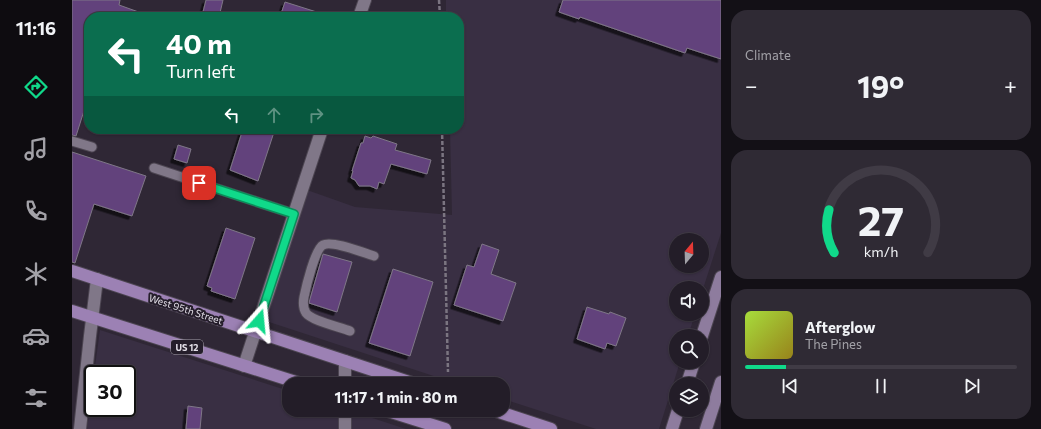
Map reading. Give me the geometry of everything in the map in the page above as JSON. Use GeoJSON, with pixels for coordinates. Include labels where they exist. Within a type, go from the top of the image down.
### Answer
{"type":"FeatureCollection","features":[{"type":"Feature","properties":{"kind":"main road","name":"West 95th Street"},"geometry":{"type":"LineString","coordinates":[[72,271],[394,377]]}},
{"type":"Feature","properties":{"kind":"main road"},"geometry":{"type":"LineString","coordinates":[[704,329],[721,277]]}},
{"type":"Feature","properties":{"kind":"main road","name":"US 12"},"geometry":{"type":"LineString","coordinates":[[72,311],[282,378]]}},
{"type":"Feature","properties":{"kind":"main road"},"geometry":{"type":"LineString","coordinates":[[706,429],[721,382]]}},
{"type":"Feature","properties":{"kind":"main road"},"geometry":{"type":"LineString","coordinates":[[510,416],[551,429]]}},
{"type":"Feature","properties":{"kind":"main road"},"geometry":{"type":"LineString","coordinates":[[407,417],[445,429]]}},
{"type":"Feature","properties":{"kind":"main road"},"geometry":{"type":"LineString","coordinates":[[672,429],[676,417]]}},
{"type":"Feature","properties":{"kind":"street"},"geometry":{"type":"LineString","coordinates":[[361,12],[365,0]]}},
{"type":"Feature","properties":{"kind":"street"},"geometry":{"type":"LineString","coordinates":[[244,366],[320,134]]}},
{"type":"Feature","properties":{"kind":"street"},"geometry":{"type":"LineString","coordinates":[[80,429],[97,279]]}},
{"type":"Feature","properties":{"kind":"street"},"geometry":{"type":"LineString","coordinates":[[345,361],[345,377]]}},
{"type":"Feature","properties":{"kind":"street"},"geometry":{"type":"LineString","coordinates":[[345,417],[345,429]]}},
{"type":"Feature","properties":{"kind":"lane"},"geometry":{"type":"LineString","coordinates":[[72,141],[92,147]]}},
{"type":"Feature","properties":{"kind":"lane"},"geometry":{"type":"LineString","coordinates":[[154,168],[294,214]]}},
{"type":"Feature","properties":{"kind":"lane"},"geometry":{"type":"LineString","coordinates":[[350,331],[319,321],[309,316],[305,312],[303,304],[304,297],[316,255],[320,247],[324,244],[330,244],[374,256]]}},
{"type":"Feature","properties":{"kind":"path"},"geometry":{"type":"LineString","coordinates":[[439,0],[440,12]]}},
{"type":"Feature","properties":{"kind":"path"},"geometry":{"type":"LineString","coordinates":[[442,134],[448,372]]}},
{"type":"Feature","properties":{"kind":"shaded area"},"geometry":{"type":"Polygon","coordinates":[[[446,0],[721,0],[721,233],[709,270],[709,233],[669,233],[669,273],[708,273],[706,281],[669,281],[669,321],[693,321],[690,329],[669,329],[669,369],[678,369],[675,377],[669,377],[669,397],[659,429],[596,429],[510,401],[510,377],[437,377],[266,321],[307,190],[355,207],[452,215],[450,134],[464,134],[464,12],[446,12],[446,0]]]}},
{"type":"Feature","properties":{"kind":"shaded area"},"geometry":{"type":"Polygon","coordinates":[[[100,330],[282,389],[282,417],[369,417],[406,429],[87,429],[89,417],[136,417],[136,365],[95,365],[100,330]]]}},
{"type":"Feature","properties":{"kind":"building"},"geometry":{"type":"Polygon","coordinates":[[[72,0],[120,0],[119,5],[139,12],[84,12],[84,111],[76,136],[72,135],[72,0]]]}},
{"type":"Feature","properties":{"kind":"building"},"geometry":{"type":"Polygon","coordinates":[[[206,0],[223,0],[220,12],[203,12],[206,0]]]}},
{"type":"Feature","properties":{"kind":"building"},"geometry":{"type":"Polygon","coordinates":[[[563,0],[721,0],[721,59],[687,48],[685,53],[580,17],[579,19],[559,12],[563,0]]]}},
{"type":"Feature","properties":{"kind":"building"},"geometry":{"type":"Polygon","coordinates":[[[285,2],[317,12],[282,12],[285,2]]]}},
{"type":"Feature","properties":{"kind":"building"},"geometry":{"type":"Polygon","coordinates":[[[241,134],[273,134],[258,181],[230,170],[241,134]]]}},
{"type":"Feature","properties":{"kind":"building"},"geometry":{"type":"Polygon","coordinates":[[[365,136],[371,138],[373,136],[397,144],[395,150],[431,160],[427,174],[391,164],[384,184],[379,182],[377,189],[370,186],[359,186],[355,180],[351,178],[361,143],[363,143],[365,136]]]}},
{"type":"Feature","properties":{"kind":"building"},"geometry":{"type":"Polygon","coordinates":[[[178,145],[191,149],[187,163],[174,159],[178,145]]]}},
{"type":"Feature","properties":{"kind":"building"},"geometry":{"type":"Polygon","coordinates":[[[72,152],[146,176],[132,216],[94,204],[75,263],[72,262],[72,152]]]}},
{"type":"Feature","properties":{"kind":"building"},"geometry":{"type":"Polygon","coordinates":[[[226,228],[255,238],[235,299],[211,291],[212,288],[207,286],[226,228]]]}},
{"type":"Feature","properties":{"kind":"building"},"geometry":{"type":"Polygon","coordinates":[[[482,244],[499,250],[491,274],[516,283],[503,321],[454,305],[467,265],[474,267],[482,244]]]}},
{"type":"Feature","properties":{"kind":"building"},"geometry":{"type":"Polygon","coordinates":[[[323,254],[352,262],[337,312],[309,303],[323,254]]]}},
{"type":"Feature","properties":{"kind":"building"},"geometry":{"type":"Polygon","coordinates":[[[393,269],[433,282],[410,356],[369,343],[393,269]]]}},
{"type":"Feature","properties":{"kind":"building"},"geometry":{"type":"Polygon","coordinates":[[[587,307],[609,314],[610,312],[626,318],[616,346],[607,343],[605,349],[577,339],[587,307]]]}},
{"type":"Feature","properties":{"kind":"building"},"geometry":{"type":"Polygon","coordinates":[[[188,406],[202,408],[200,429],[186,429],[188,406]]]}},
{"type":"Feature","properties":{"kind":"route"},"geometry":{"type":"LineString","coordinates":[[199,183],[294,214],[259,321]]}}]}
